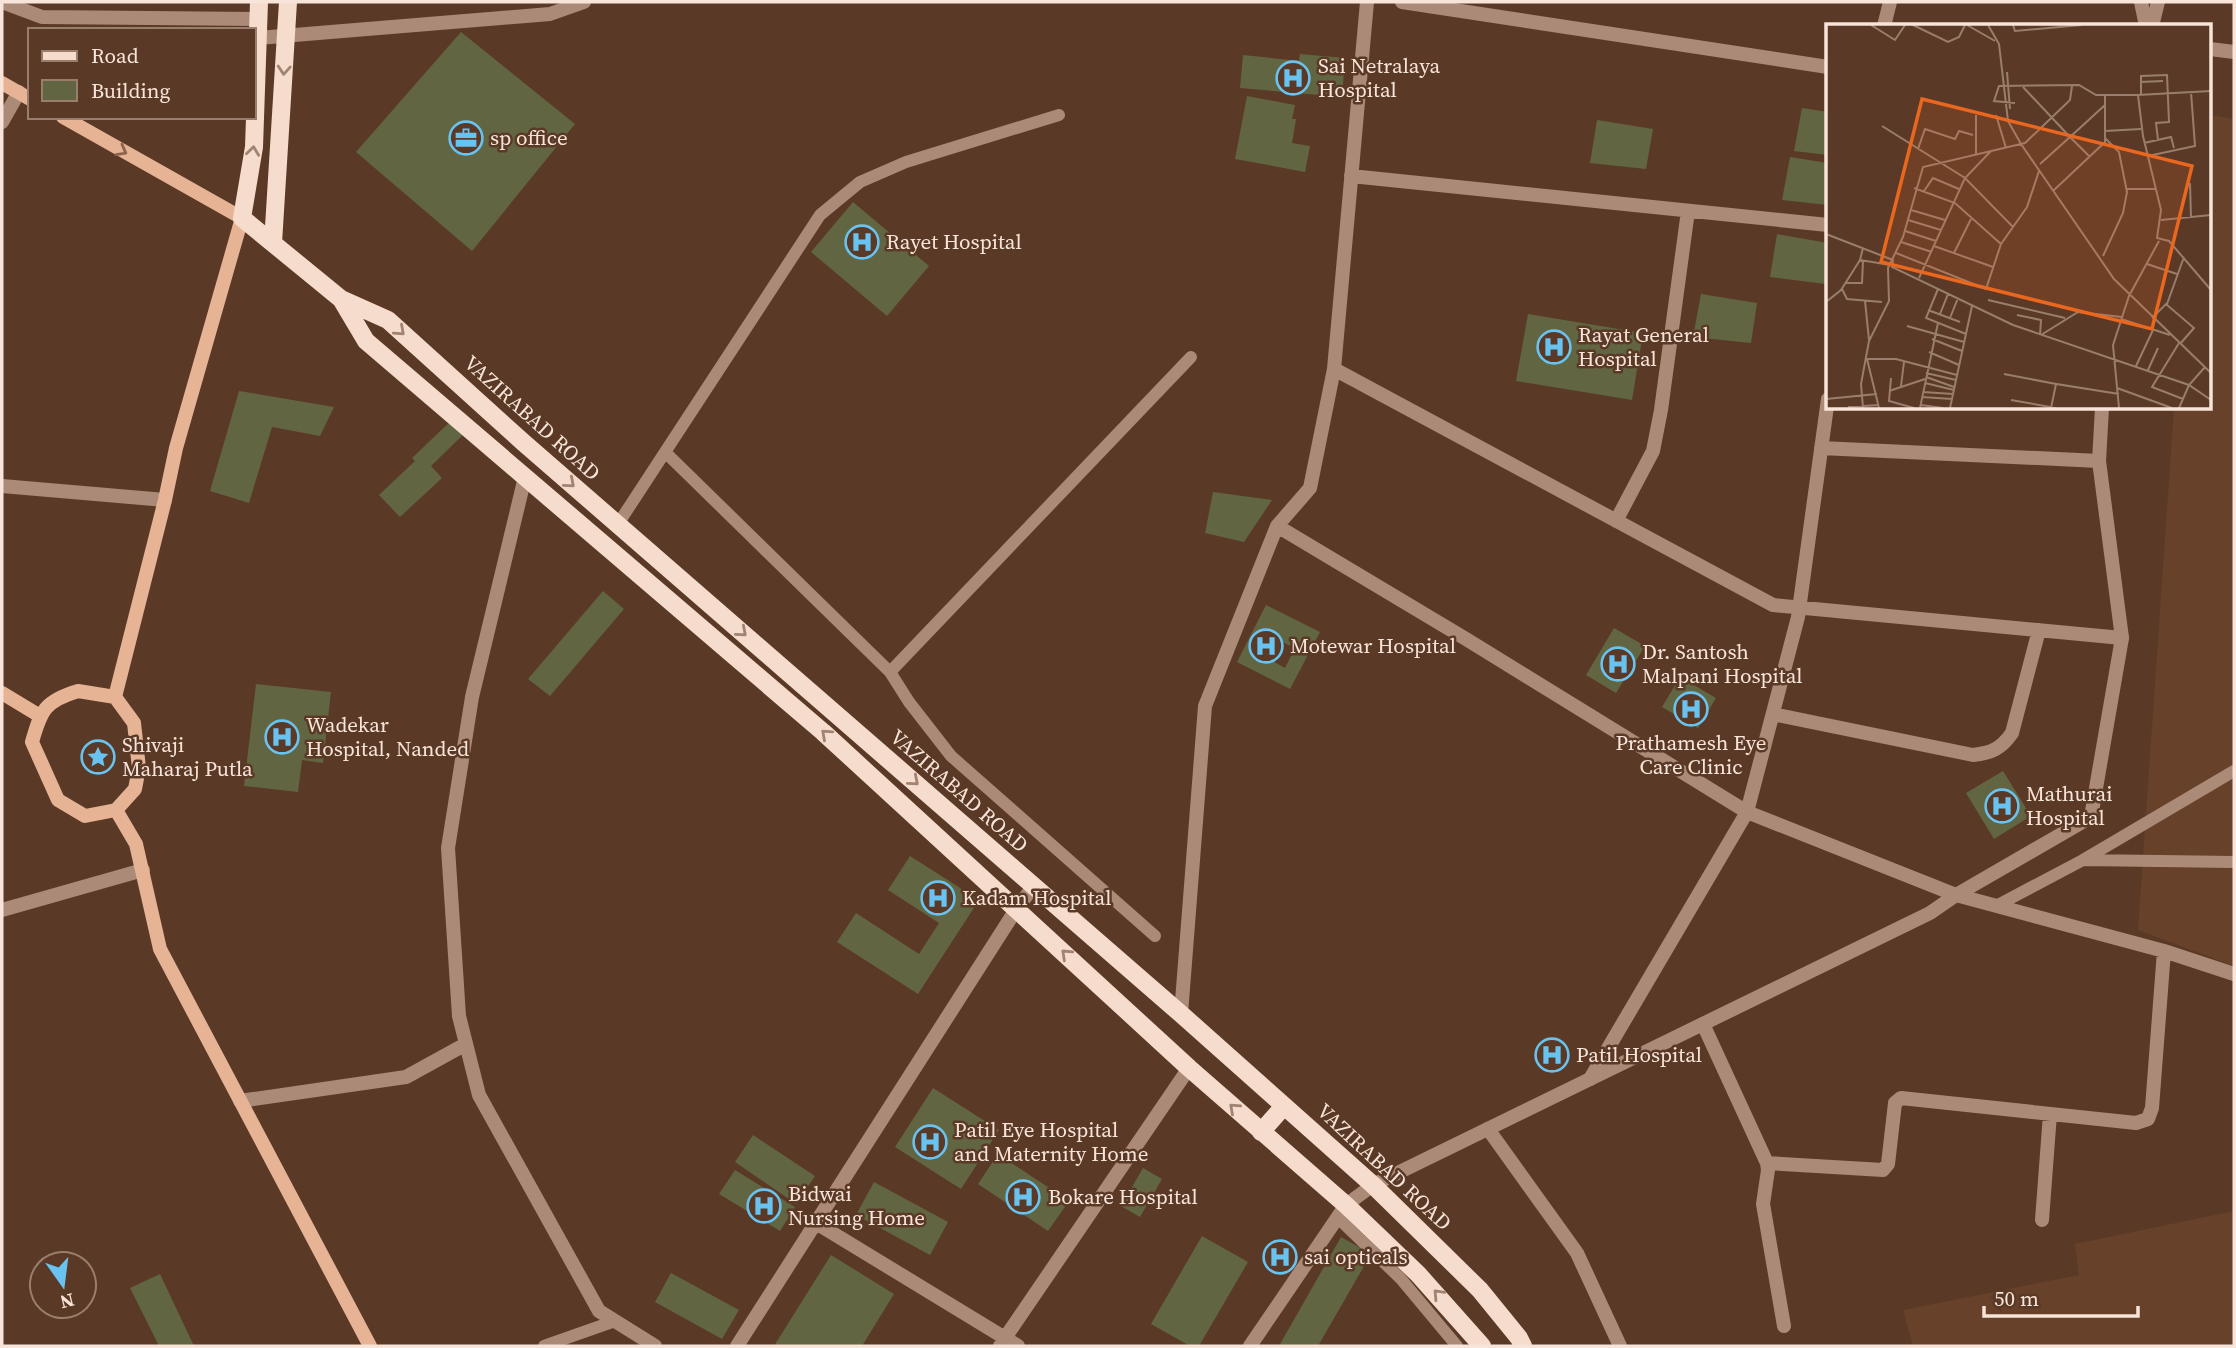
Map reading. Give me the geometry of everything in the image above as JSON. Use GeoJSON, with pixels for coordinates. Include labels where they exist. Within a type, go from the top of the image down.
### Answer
{"type":"FeatureCollection","features":[{"type":"Feature","properties":{"kind":"main road"},"geometry":{"type":"LineString","coordinates":[[273,243],[288,2]]}},
{"type":"Feature","properties":{"kind":"main road"},"geometry":{"type":"LineString","coordinates":[[256,92],[259,10]]}},
{"type":"Feature","properties":{"kind":"main road"},"geometry":{"type":"LineString","coordinates":[[2,83],[24,96]]}},
{"type":"Feature","properties":{"kind":"main road","name":"VAZIRABAD ROAD"},"geometry":{"type":"LineString","coordinates":[[67,119],[242,218],[341,299],[388,320],[1373,1185],[1480,1290],[1523,1346]]}},
{"type":"Feature","properties":{"kind":"main road"},"geometry":{"type":"LineString","coordinates":[[115,697],[176,448],[242,218],[254,147],[255,119]]}},
{"type":"Feature","properties":{"kind":"main road","name":"VAZIRABAD ROAD"},"geometry":{"type":"LineString","coordinates":[[341,299],[366,341],[823,732],[1261,1132],[1341,1211],[1418,1274],[1482,1346]]}},
{"type":"Feature","properties":{"kind":"main road"},"geometry":{"type":"LineString","coordinates":[[78,691],[115,697],[134,723],[139,768],[135,789],[116,810],[85,816],[58,800],[32,742],[40,716],[57,697],[78,691]]}},
{"type":"Feature","properties":{"kind":"main road"},"geometry":{"type":"LineString","coordinates":[[2,693],[40,716]]}},
{"type":"Feature","properties":{"kind":"main road"},"geometry":{"type":"LineString","coordinates":[[116,810],[136,844],[160,949],[365,1344]]}},
{"type":"Feature","properties":{"kind":"main road"},"geometry":{"type":"LineString","coordinates":[[1261,1132],[1284,1106]]}},
{"type":"Feature","properties":{"kind":"street"},"geometry":{"type":"LineString","coordinates":[[2,2],[42,17],[259,10]]}},
{"type":"Feature","properties":{"kind":"street"},"geometry":{"type":"LineString","coordinates":[[258,38],[551,14],[584,2]]}},
{"type":"Feature","properties":{"kind":"street"},"geometry":{"type":"LineString","coordinates":[[1181,1014],[1205,706],[1277,526],[1310,488],[1334,369],[1367,2]]}},
{"type":"Feature","properties":{"kind":"street"},"geometry":{"type":"LineString","coordinates":[[1402,2],[1826,67]]}},
{"type":"Feature","properties":{"kind":"street"},"geometry":{"type":"LineString","coordinates":[[1884,24],[1890,2]]}},
{"type":"Feature","properties":{"kind":"street"},"geometry":{"type":"LineString","coordinates":[[2141,2],[2146,24]]}},
{"type":"Feature","properties":{"kind":"street"},"geometry":{"type":"LineString","coordinates":[[2152,24],[2158,2]]}},
{"type":"Feature","properties":{"kind":"street"},"geometry":{"type":"LineString","coordinates":[[2212,49],[2234,52]]}},
{"type":"Feature","properties":{"kind":"street"},"geometry":{"type":"LineString","coordinates":[[2,121],[24,96]]}},
{"type":"Feature","properties":{"kind":"street"},"geometry":{"type":"LineString","coordinates":[[1351,176],[1826,225]]}},
{"type":"Feature","properties":{"kind":"street"},"geometry":{"type":"LineString","coordinates":[[1616,521],[1653,451],[1688,211]]}},
{"type":"Feature","properties":{"kind":"street"},"geometry":{"type":"LineString","coordinates":[[1334,369],[1773,605],[2122,638]]}},
{"type":"Feature","properties":{"kind":"street"},"geometry":{"type":"LineString","coordinates":[[1590,1079],[1747,812],[1800,606],[1826,410]]}},
{"type":"Feature","properties":{"kind":"street"},"geometry":{"type":"LineString","coordinates":[[1251,1346],[1341,1211],[1373,1185],[1930,913],[1956,895],[2091,817],[2122,638],[2099,461],[2102,410]]}},
{"type":"Feature","properties":{"kind":"street"},"geometry":{"type":"LineString","coordinates":[[1821,448],[2099,461]]}},
{"type":"Feature","properties":{"kind":"street"},"geometry":{"type":"LineString","coordinates":[[525,477],[472,697],[448,848],[460,1016],[479,1095],[599,1311],[655,1346]]}},
{"type":"Feature","properties":{"kind":"street"},"geometry":{"type":"LineString","coordinates":[[2,486],[165,500]]}},
{"type":"Feature","properties":{"kind":"street"},"geometry":{"type":"LineString","coordinates":[[1277,526],[1747,812],[1956,895],[2164,951],[2234,974]]}},
{"type":"Feature","properties":{"kind":"street"},"geometry":{"type":"LineString","coordinates":[[1773,714],[1973,755],[1990,753],[2003,745],[2012,733],[2039,630]]}},
{"type":"Feature","properties":{"kind":"street"},"geometry":{"type":"LineString","coordinates":[[2,910],[143,870]]}},
{"type":"Feature","properties":{"kind":"street"},"geometry":{"type":"LineString","coordinates":[[737,1346],[1017,908],[1034,886]]}},
{"type":"Feature","properties":{"kind":"street"},"geometry":{"type":"LineString","coordinates":[[1767,1163],[1882,1170],[1888,1164],[1895,1103],[1901,1098],[2136,1123],[2148,1119],[2151,1115],[2164,951]]}},
{"type":"Feature","properties":{"kind":"street"},"geometry":{"type":"LineString","coordinates":[[1703,1024],[1767,1163],[1763,1209],[1784,1325]]}},
{"type":"Feature","properties":{"kind":"street"},"geometry":{"type":"LineString","coordinates":[[240,1101],[407,1077],[466,1044]]}},
{"type":"Feature","properties":{"kind":"street"},"geometry":{"type":"LineString","coordinates":[[1002,1342],[1189,1068]]}},
{"type":"Feature","properties":{"kind":"street"},"geometry":{"type":"LineString","coordinates":[[2042,1220],[2050,1114]]}},
{"type":"Feature","properties":{"kind":"street"},"geometry":{"type":"LineString","coordinates":[[1488,1129],[1577,1253],[1620,1346]]}},
{"type":"Feature","properties":{"kind":"street"},"geometry":{"type":"LineString","coordinates":[[816,1223],[1002,1342],[1018,1346]]}},
{"type":"Feature","properties":{"kind":"lane"},"geometry":{"type":"LineString","coordinates":[[618,524],[820,215],[860,182],[906,162],[1059,116]]}},
{"type":"Feature","properties":{"kind":"lane"},"geometry":{"type":"LineString","coordinates":[[890,672],[1191,357]]}},
{"type":"Feature","properties":{"kind":"lane"},"geometry":{"type":"LineString","coordinates":[[664,452],[890,672],[909,702],[951,756],[1155,936]]}},
{"type":"Feature","properties":{"kind":"lane"},"geometry":{"type":"LineString","coordinates":[[1996,905],[2083,860],[2234,771]]}},
{"type":"Feature","properties":{"kind":"lane"},"geometry":{"type":"LineString","coordinates":[[2083,860],[2234,862]]}},
{"type":"Feature","properties":{"kind":"lane"},"geometry":{"type":"LineString","coordinates":[[1341,1211],[1457,1346]]}},
{"type":"Feature","properties":{"kind":"lane"},"geometry":{"type":"LineString","coordinates":[[544,1346],[615,1321]]}},
{"type":"Feature","properties":{"kind":"shaded area"},"geometry":{"type":"Polygon","coordinates":[[[2212,115],[2234,119],[2234,966],[2138,930],[2174,410],[2212,410],[2212,115]]]}},
{"type":"Feature","properties":{"kind":"shaded area"},"geometry":{"type":"Polygon","coordinates":[[[2234,1211],[2234,1346],[1913,1346],[1903,1310],[2079,1275],[2075,1244],[2234,1211]]]}},
{"type":"Feature","properties":{"kind":"shaded area","name":"sai opticals"},"geometry":{"type":"Polygon","coordinates":[[[1276,1243],[1295,1253],[1284,1272],[1266,1261],[1276,1243]]]}},
{"type":"Feature","properties":{"kind":"building","name":"sp office"},"geometry":{"type":"Polygon","coordinates":[[[461,32],[575,124],[472,251],[356,152],[461,32]]]}},
{"type":"Feature","properties":{"kind":"building"},"geometry":{"type":"Polygon","coordinates":[[[1300,54],[1345,58],[1342,97],[1240,88],[1243,55],[1299,61],[1300,54]]]}},
{"type":"Feature","properties":{"kind":"building"},"geometry":{"type":"Polygon","coordinates":[[[1247,96],[1295,105],[1292,143],[1310,146],[1305,172],[1235,159],[1247,96]]]}},
{"type":"Feature","properties":{"kind":"building"},"geometry":{"type":"Polygon","coordinates":[[[1802,108],[1826,112],[1826,155],[1794,151],[1802,108]]]}},
{"type":"Feature","properties":{"kind":"building"},"geometry":{"type":"Polygon","coordinates":[[[1597,120],[1653,129],[1646,169],[1590,163],[1597,120]]]}},
{"type":"Feature","properties":{"kind":"building"},"geometry":{"type":"Polygon","coordinates":[[[1790,157],[1826,163],[1826,205],[1782,200],[1790,157]]]}},
{"type":"Feature","properties":{"kind":"building"},"geometry":{"type":"Polygon","coordinates":[[[853,202],[929,266],[887,316],[811,252],[853,202]]]}},
{"type":"Feature","properties":{"kind":"building"},"geometry":{"type":"Polygon","coordinates":[[[1777,234],[1826,243],[1826,284],[1770,277],[1777,234]]]}},
{"type":"Feature","properties":{"kind":"building"},"geometry":{"type":"Polygon","coordinates":[[[1701,294],[1757,303],[1751,343],[1693,337],[1701,294]]]}},
{"type":"Feature","properties":{"kind":"building"},"geometry":{"type":"Polygon","coordinates":[[[1528,314],[1643,333],[1632,400],[1516,381],[1528,314]]]}},
{"type":"Feature","properties":{"kind":"building"},"geometry":{"type":"Polygon","coordinates":[[[239,391],[334,407],[320,436],[272,427],[249,503],[210,491],[239,391]]]}},
{"type":"Feature","properties":{"kind":"building"},"geometry":{"type":"Polygon","coordinates":[[[455,417],[467,431],[431,466],[442,478],[400,517],[379,495],[415,461],[412,458],[455,417]]]}},
{"type":"Feature","properties":{"kind":"building"},"geometry":{"type":"Polygon","coordinates":[[[1213,492],[1272,500],[1244,542],[1205,533],[1213,492]]]}},
{"type":"Feature","properties":{"kind":"building"},"geometry":{"type":"Polygon","coordinates":[[[603,591],[624,609],[550,696],[528,679],[603,591]]]}},
{"type":"Feature","properties":{"kind":"building"},"geometry":{"type":"Polygon","coordinates":[[[1266,605],[1320,632],[1290,689],[1237,662],[1266,605]],[[1278,640],[1269,659],[1285,668],[1295,648],[1278,640]]]}},
{"type":"Feature","properties":{"kind":"building"},"geometry":{"type":"Polygon","coordinates":[[[1614,628],[1645,646],[1616,693],[1586,675],[1614,628]]]}},
{"type":"Feature","properties":{"kind":"building"},"geometry":{"type":"Polygon","coordinates":[[[1680,677],[1716,698],[1698,728],[1662,707],[1680,677]]]}},
{"type":"Feature","properties":{"kind":"building"},"geometry":{"type":"Polygon","coordinates":[[[256,684],[331,692],[323,763],[302,760],[298,792],[244,786],[256,684]]]}},
{"type":"Feature","properties":{"kind":"building"},"geometry":{"type":"Polygon","coordinates":[[[2003,771],[2031,816],[1994,839],[1966,793],[2003,771]]]}},
{"type":"Feature","properties":{"kind":"building"},"geometry":{"type":"Polygon","coordinates":[[[910,856],[979,900],[918,994],[837,942],[856,913],[919,954],[939,923],[888,890],[910,856]]]}},
{"type":"Feature","properties":{"kind":"building"},"geometry":{"type":"Polygon","coordinates":[[[933,1088],[999,1130],[961,1189],[895,1147],[933,1088]]]}},
{"type":"Feature","properties":{"kind":"building"},"geometry":{"type":"Polygon","coordinates":[[[753,1135],[815,1176],[796,1204],[735,1162],[753,1135]]]}},
{"type":"Feature","properties":{"kind":"building"},"geometry":{"type":"Polygon","coordinates":[[[998,1154],[1069,1201],[1048,1231],[978,1184],[998,1154]]]}},
{"type":"Feature","properties":{"kind":"building"},"geometry":{"type":"Polygon","coordinates":[[[1143,1168],[1162,1179],[1140,1217],[1121,1206],[1143,1168]]]}},
{"type":"Feature","properties":{"kind":"building"},"geometry":{"type":"Polygon","coordinates":[[[735,1170],[795,1207],[780,1231],[719,1194],[735,1170]]]}},
{"type":"Feature","properties":{"kind":"building"},"geometry":{"type":"Polygon","coordinates":[[[874,1182],[948,1222],[930,1255],[856,1215],[874,1182]]]}},
{"type":"Feature","properties":{"kind":"building"},"geometry":{"type":"Polygon","coordinates":[[[1202,1236],[1248,1262],[1199,1346],[1190,1346],[1151,1324],[1202,1236]]]}},
{"type":"Feature","properties":{"kind":"building"},"geometry":{"type":"Polygon","coordinates":[[[1341,1237],[1371,1254],[1318,1346],[1279,1346],[1341,1237]]]}},
{"type":"Feature","properties":{"kind":"building"},"geometry":{"type":"Polygon","coordinates":[[[831,1255],[894,1294],[862,1346],[774,1346],[831,1255]]]}},
{"type":"Feature","properties":{"kind":"building"},"geometry":{"type":"Polygon","coordinates":[[[671,1273],[739,1310],[722,1339],[655,1302],[671,1273]]]}},
{"type":"Feature","properties":{"kind":"building"},"geometry":{"type":"Polygon","coordinates":[[[160,1274],[194,1346],[159,1346],[130,1288],[160,1274]]]}},
{"type":"Feature","properties":{"kind":"place","name":"Sai Netralaya Hospital"},"geometry":{"type":"Point","coordinates":[1293,78]}},
{"type":"Feature","properties":{"kind":"place","name":"sp office"},"geometry":{"type":"Point","coordinates":[466,138]}},
{"type":"Feature","properties":{"kind":"place","name":"Rayet Hospital"},"geometry":{"type":"Point","coordinates":[862,242]}},
{"type":"Feature","properties":{"kind":"place","name":"Rayat General Hospital"},"geometry":{"type":"Point","coordinates":[1554,347]}},
{"type":"Feature","properties":{"kind":"place","name":"Motewar Hospital"},"geometry":{"type":"Point","coordinates":[1266,646]}},
{"type":"Feature","properties":{"kind":"place","name":"Dr. Santosh Malpani Hospital"},"geometry":{"type":"Point","coordinates":[1618,664]}},
{"type":"Feature","properties":{"kind":"place","name":"Prathamesh Eye Care Clinic"},"geometry":{"type":"Point","coordinates":[1691,709]}},
{"type":"Feature","properties":{"kind":"place","name":"Wadekar Hospital, Nanded"},"geometry":{"type":"Point","coordinates":[282,737]}},
{"type":"Feature","properties":{"kind":"place","name":"Shivaji Maharaj Putla"},"geometry":{"type":"Point","coordinates":[98,757]}},
{"type":"Feature","properties":{"kind":"place","name":"Mathurai Hospital"},"geometry":{"type":"Point","coordinates":[2002,806]}},
{"type":"Feature","properties":{"kind":"place","name":"Kadam Hospital"},"geometry":{"type":"Point","coordinates":[938,898]}},
{"type":"Feature","properties":{"kind":"place","name":"Patil Hospital"},"geometry":{"type":"Point","coordinates":[1552,1055]}},
{"type":"Feature","properties":{"kind":"place","name":"Patil Eye Hospital and Maternity Home"},"geometry":{"type":"Point","coordinates":[930,1142]}},
{"type":"Feature","properties":{"kind":"place","name":"Bokare Hospital"},"geometry":{"type":"Point","coordinates":[1023,1197]}},
{"type":"Feature","properties":{"kind":"place","name":"Bidwai Nursing Home"},"geometry":{"type":"Point","coordinates":[764,1206]}},
{"type":"Feature","properties":{"kind":"place","name":"sai opticals"},"geometry":{"type":"Point","coordinates":[1280,1257]}}]}
